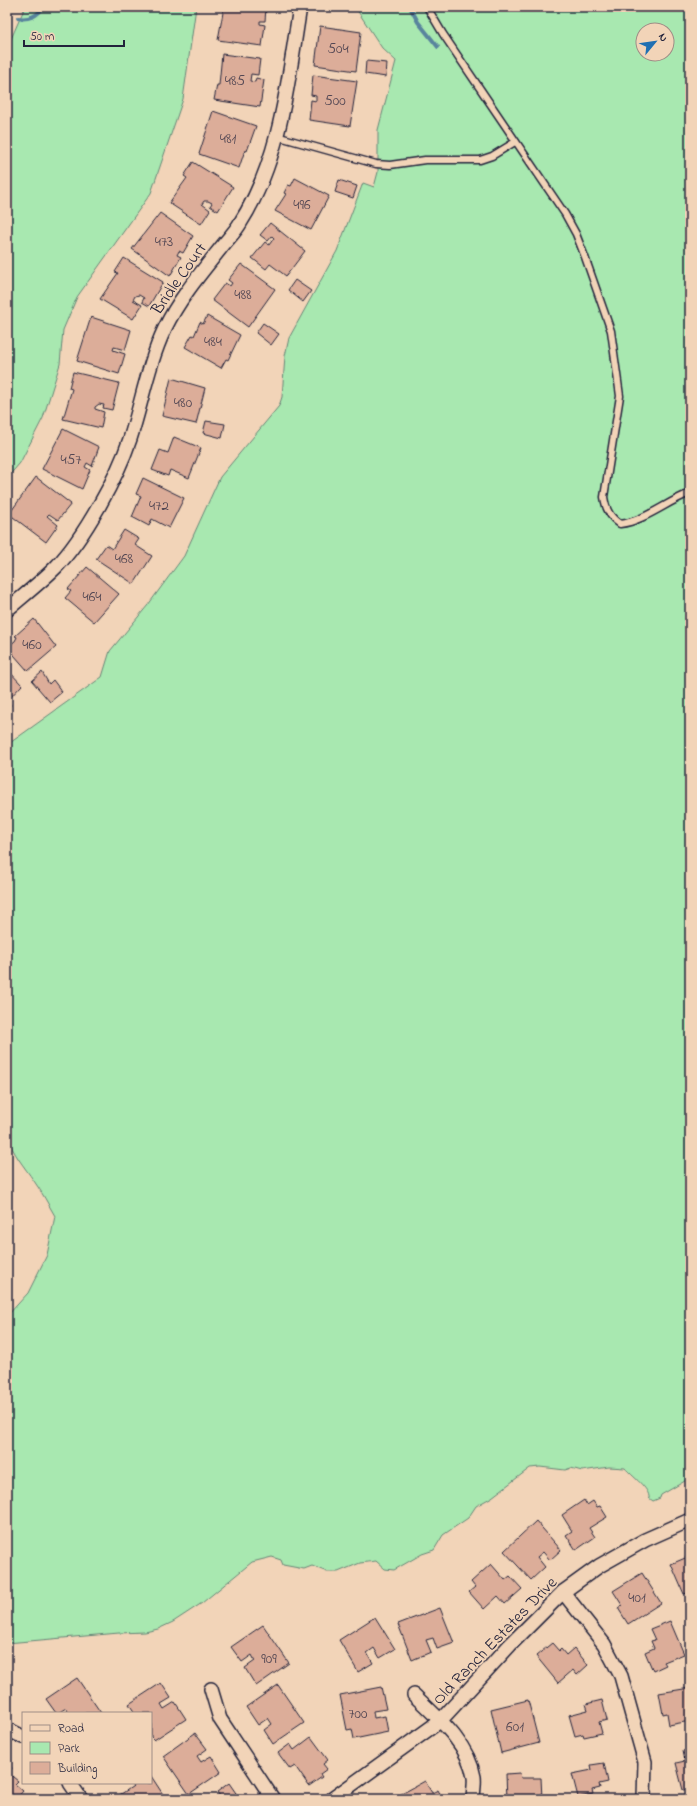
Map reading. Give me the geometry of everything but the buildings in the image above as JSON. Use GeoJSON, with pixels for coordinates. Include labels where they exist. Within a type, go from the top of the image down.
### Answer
{"type":"FeatureCollection","features":[{"type":"Feature","properties":{"kind":"street","name":"Bridle Court"},"geometry":{"type":"LineString","coordinates":[[7,610],[56,566],[77,539],[102,500],[117,471],[130,439],[152,358],[165,327],[178,304],[239,225],[267,168],[284,105],[300,7]]}},
{"type":"Feature","properties":{"kind":"street","name":"Old Ranch Estates Drive"},"geometry":{"type":"LineString","coordinates":[[332,1799],[440,1721],[510,1645],[564,1592],[599,1566],[646,1540],[690,1520]]}},
{"type":"Feature","properties":{"kind":"street"},"geometry":{"type":"LineString","coordinates":[[564,1592],[604,1644],[621,1676],[645,1762],[644,1798]]}},
{"type":"Feature","properties":{"kind":"street"},"geometry":{"type":"LineString","coordinates":[[211,1689],[220,1719],[273,1799]]}},
{"type":"Feature","properties":{"kind":"street"},"geometry":{"type":"LineString","coordinates":[[414,1695],[440,1721],[465,1751],[474,1778],[473,1799]]}},
{"type":"Feature","properties":{"kind":"street"},"geometry":{"type":"LineString","coordinates":[[7,1729],[22,1736]]}},
{"type":"Feature","properties":{"kind":"street"},"geometry":{"type":"LineString","coordinates":[[71,1784],[81,1799]]}},
{"type":"Feature","properties":{"kind":"lane"},"geometry":{"type":"LineString","coordinates":[[427,7],[442,34],[542,180],[576,234],[611,332],[620,396],[604,497],[608,512],[611,517],[620,524],[627,523],[651,513],[690,493]]}},
{"type":"Feature","properties":{"kind":"lane"},"geometry":{"type":"LineString","coordinates":[[276,136],[376,164],[390,165],[425,160],[480,160],[492,156],[515,142]]}},
{"type":"Feature","properties":{"kind":"green space"},"geometry":{"type":"Polygon","coordinates":[[[25,7],[196,7],[183,99],[151,193],[77,297],[63,330],[60,364],[43,418],[20,463],[7,478],[7,48],[25,7]]]}},
{"type":"Feature","properties":{"kind":"green space"},"geometry":{"type":"Polygon","coordinates":[[[355,7],[690,7],[690,1478],[653,1501],[649,1498],[649,1494],[644,1487],[625,1468],[609,1467],[582,1471],[571,1468],[565,1470],[540,1467],[530,1468],[492,1497],[476,1506],[468,1518],[443,1535],[434,1550],[422,1554],[394,1570],[385,1569],[376,1561],[360,1563],[338,1572],[327,1572],[312,1566],[304,1569],[283,1565],[281,1560],[272,1557],[252,1562],[202,1603],[173,1622],[158,1629],[145,1632],[7,1643],[7,1316],[28,1293],[47,1255],[55,1216],[40,1189],[16,1154],[7,1136],[7,745],[102,677],[110,651],[148,605],[184,556],[220,477],[279,406],[282,397],[285,356],[289,338],[337,251],[363,183],[374,187],[378,172],[378,130],[396,61],[382,48],[355,7]]]}},
{"type":"Feature","properties":{"kind":"waterway"},"geometry":{"type":"LineString","coordinates":[[18,18],[32,17],[43,7]]}},
{"type":"Feature","properties":{"kind":"waterway"},"geometry":{"type":"LineString","coordinates":[[410,7],[418,22],[438,47]]}}]}
